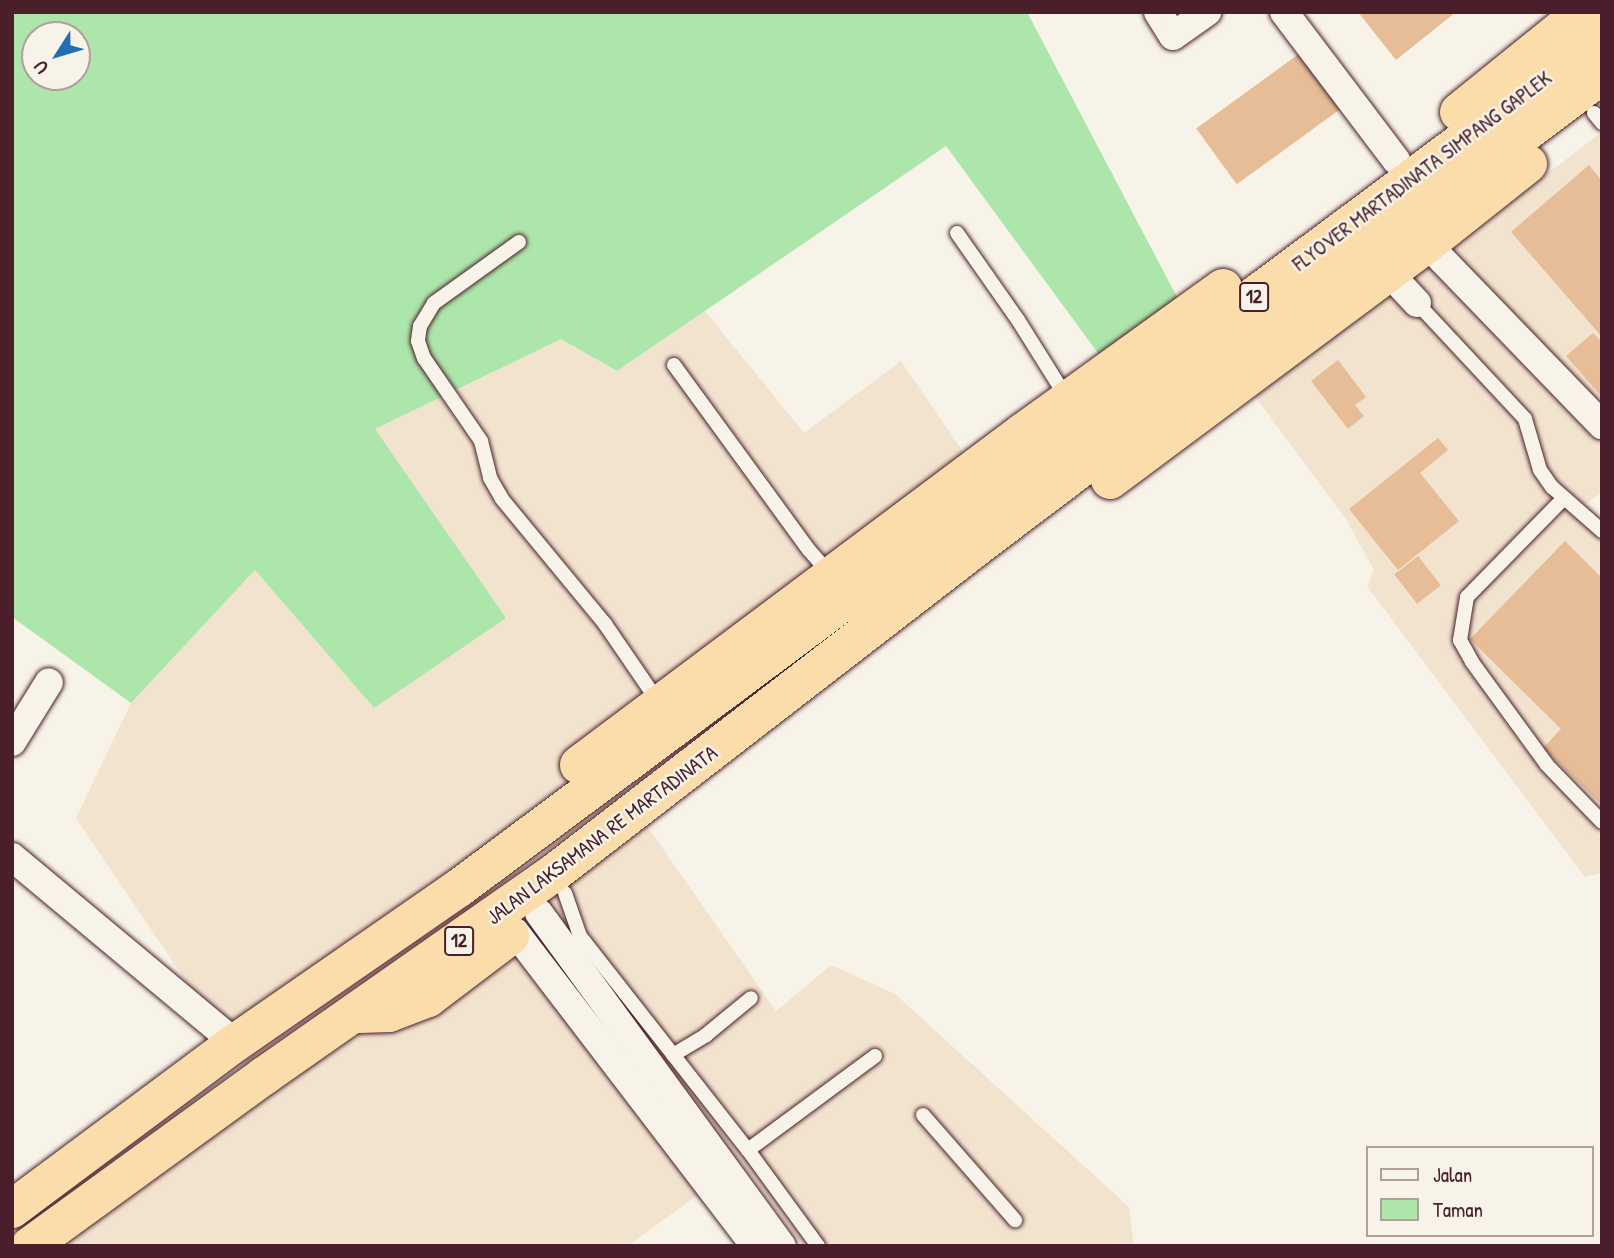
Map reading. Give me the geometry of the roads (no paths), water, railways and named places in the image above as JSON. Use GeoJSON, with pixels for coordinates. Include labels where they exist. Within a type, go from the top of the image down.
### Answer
{"type":"FeatureCollection","features":[{"type":"Feature","properties":{"kind":"highway"},"geometry":{"type":"LineString","coordinates":[[492,863],[566,775],[659,703],[1585,19]]}},
{"type":"Feature","properties":{"kind":"highway","name":"FLYOVER MARTADINATA SIMPANG GAPLEK"},"geometry":{"type":"LineString","coordinates":[[906,555],[1585,19]]}},
{"type":"Feature","properties":{"kind":"highway","name":"FLYOVER MARTADINATA SIMPANG GAPLEK"},"geometry":{"type":"LineString","coordinates":[[928,586],[1602,75]]}},
{"type":"Feature","properties":{"kind":"highway"},"geometry":{"type":"LineString","coordinates":[[352,1015],[389,1013],[418,1003],[540,913],[978,577],[1599,114]]}},
{"type":"Feature","properties":{"kind":"highway","name":"JALAN LAKSAMANA RE MARTADINATA"},"geometry":{"type":"LineString","coordinates":[[22,1203],[235,1043],[492,863],[906,555]]}},
{"type":"Feature","properties":{"kind":"highway","name":"JALAN LAKSAMANA RE MARTADINATA"},"geometry":{"type":"LineString","coordinates":[[42,1237],[554,873],[928,586]]}},
{"type":"Feature","properties":{"kind":"highway"},"geometry":{"type":"LineString","coordinates":[[22,1203],[42,1237]]}},
{"type":"Feature","properties":{"kind":"street"},"geometry":{"type":"LineString","coordinates":[[1158,12],[1173,36],[1206,12]]}},
{"type":"Feature","properties":{"kind":"street"},"geometry":{"type":"LineString","coordinates":[[1284,12],[1396,160]]}},
{"type":"Feature","properties":{"kind":"street"},"geometry":{"type":"LineString","coordinates":[[1427,244],[1602,425]]}},
{"type":"Feature","properties":{"kind":"street"},"geometry":{"type":"LineString","coordinates":[[1388,273],[1417,303]]}},
{"type":"Feature","properties":{"kind":"street"},"geometry":{"type":"LineString","coordinates":[[12,742],[49,682]]}},
{"type":"Feature","properties":{"kind":"street"},"geometry":{"type":"LineString","coordinates":[[12,857],[235,1043]]}},
{"type":"Feature","properties":{"kind":"street"},"geometry":{"type":"LineString","coordinates":[[540,913],[755,1246]]}},
{"type":"Feature","properties":{"kind":"street"},"geometry":{"type":"LineString","coordinates":[[540,913],[782,1246]]}},
{"type":"Feature","properties":{"kind":"lane"},"geometry":{"type":"LineString","coordinates":[[957,233],[1018,320],[1068,400]]}},
{"type":"Feature","properties":{"kind":"lane"},"geometry":{"type":"LineString","coordinates":[[519,242],[434,303],[420,326],[418,341],[424,358],[481,441],[490,478],[502,499],[605,624],[659,703]]}},
{"type":"Feature","properties":{"kind":"lane"},"geometry":{"type":"LineString","coordinates":[[1417,303],[1525,419],[1540,470],[1563,499],[1602,531]]}},
{"type":"Feature","properties":{"kind":"lane"},"geometry":{"type":"LineString","coordinates":[[674,365],[809,550],[832,576]]}},
{"type":"Feature","properties":{"kind":"lane"},"geometry":{"type":"LineString","coordinates":[[1563,499],[1467,597],[1460,640],[1472,662],[1548,765],[1602,822]]}},
{"type":"Feature","properties":{"kind":"lane"},"geometry":{"type":"LineString","coordinates":[[540,913],[580,936],[748,1150],[818,1246]]}},
{"type":"Feature","properties":{"kind":"lane"},"geometry":{"type":"LineString","coordinates":[[673,1055],[706,1035],[751,998]]}},
{"type":"Feature","properties":{"kind":"lane"},"geometry":{"type":"LineString","coordinates":[[748,1150],[875,1056]]}},
{"type":"Feature","properties":{"kind":"lane"},"geometry":{"type":"LineString","coordinates":[[923,1115],[1015,1220]]}}]}
